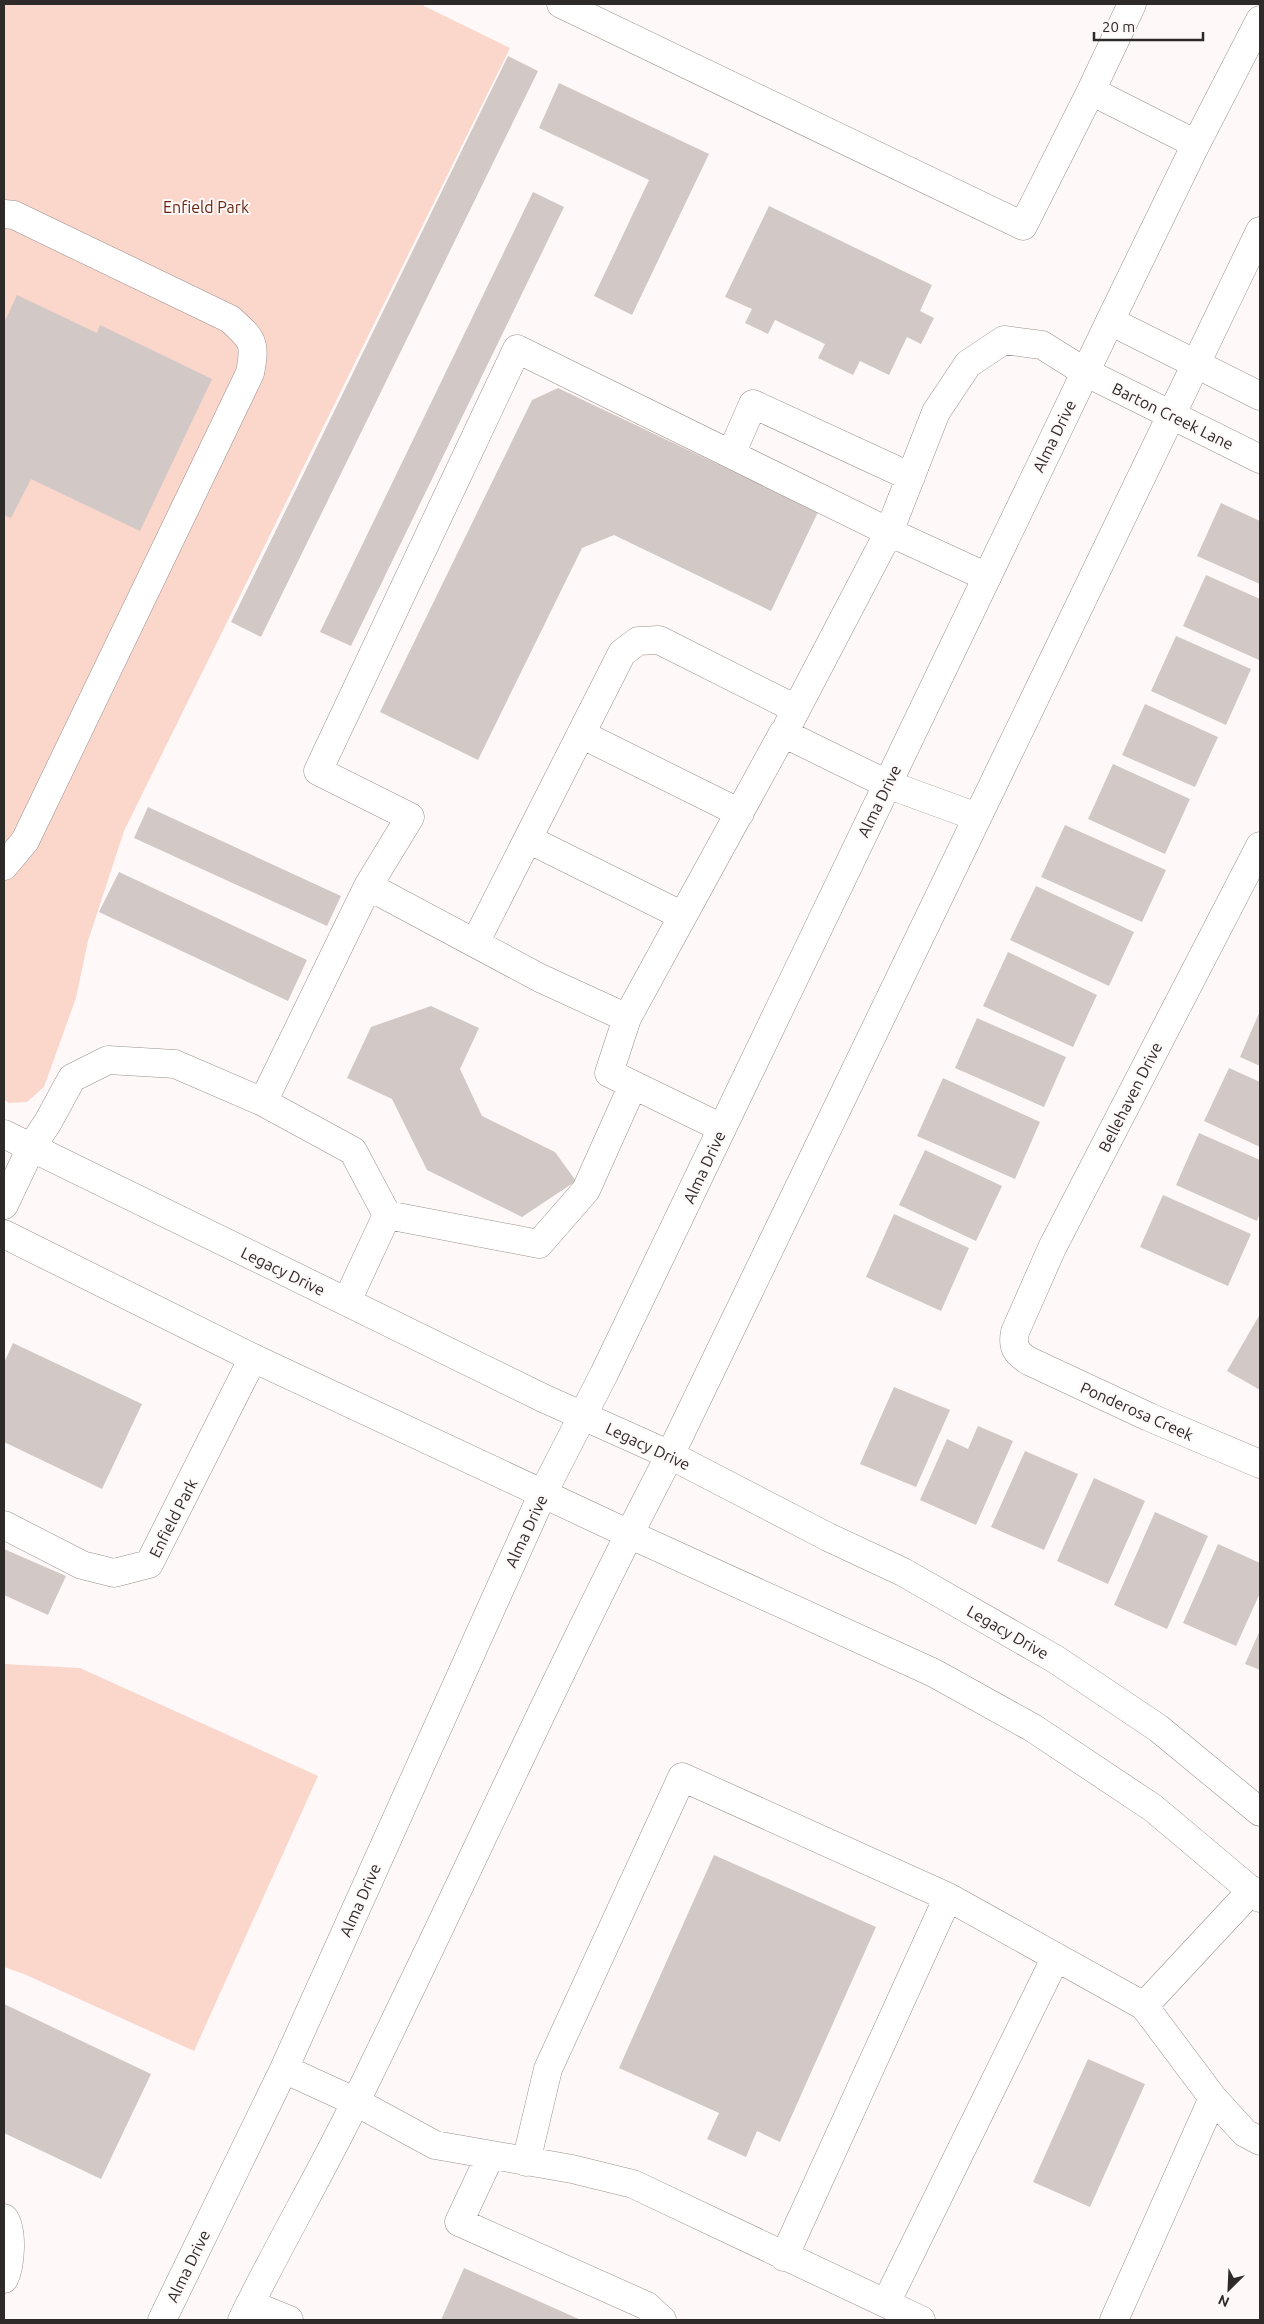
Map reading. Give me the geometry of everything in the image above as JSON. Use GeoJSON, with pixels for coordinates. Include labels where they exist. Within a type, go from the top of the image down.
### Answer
{"type":"FeatureCollection","features":[{"type":"Feature","properties":{"kind":"main road"},"geometry":{"type":"LineString","coordinates":[[561,4],[1023,226],[1091,91],[1132,4]]}},
{"type":"Feature","properties":{"kind":"main road","name":"Alma Drive"},"geometry":{"type":"LineString","coordinates":[[162,2320],[284,2068],[543,1493],[583,1417],[1085,372],[1196,144],[1260,20]]}},
{"type":"Feature","properties":{"kind":"main road"},"geometry":{"type":"LineString","coordinates":[[1091,91],[1196,144]]}},
{"type":"Feature","properties":{"kind":"main road"},"geometry":{"type":"LineString","coordinates":[[4,214],[14,215],[230,319],[248,336],[254,350],[250,373],[30,832],[11,860],[4,866]]}},
{"type":"Feature","properties":{"kind":"main road"},"geometry":{"type":"LineString","coordinates":[[289,2320],[246,2312],[356,2102],[1260,231]]}},
{"type":"Feature","properties":{"kind":"main road"},"geometry":{"type":"LineString","coordinates":[[1110,321],[1260,396]]}},
{"type":"Feature","properties":{"kind":"main road","name":"Barton Creek Lane"},"geometry":{"type":"LineString","coordinates":[[633,1085],[609,1073],[627,1018],[740,814],[889,532],[936,412],[968,364],[1004,340],[1042,345],[1085,372],[1260,459]]}},
{"type":"Feature","properties":{"kind":"main road"},"geometry":{"type":"LineString","coordinates":[[263,1102],[368,886],[410,817],[318,771],[517,349],[889,532],[987,577]]}},
{"type":"Feature","properties":{"kind":"main road"},"geometry":{"type":"LineString","coordinates":[[731,454],[753,404],[911,477]]}},
{"type":"Feature","properties":{"kind":"main road"},"geometry":{"type":"LineString","coordinates":[[475,943],[622,653],[638,641],[659,640],[887,784],[978,817]]}},
{"type":"Feature","properties":{"kind":"main road"},"geometry":{"type":"LineString","coordinates":[[582,734],[740,814]]}},
{"type":"Feature","properties":{"kind":"main road"},"geometry":{"type":"LineString","coordinates":[[528,839],[683,916]]}},
{"type":"Feature","properties":{"kind":"main road","name":"Bellehaven Drive"},"geometry":{"type":"LineString","coordinates":[[1016,1353],[1013,1343],[1015,1332],[1052,1248],[1260,846]]}},
{"type":"Feature","properties":{"kind":"main road"},"geometry":{"type":"LineString","coordinates":[[368,886],[540,978],[627,1018]]}},
{"type":"Feature","properties":{"kind":"main road"},"geometry":{"type":"LineString","coordinates":[[4,1205],[31,1148],[48,1122],[72,1078],[108,1060],[175,1064],[263,1102],[353,1151],[387,1215]]}},
{"type":"Feature","properties":{"kind":"main road"},"geometry":{"type":"LineString","coordinates":[[387,1215],[539,1244],[586,1190],[633,1085],[722,1128]]}},
{"type":"Feature","properties":{"kind":"main road","name":"Legacy Drive"},"geometry":{"type":"LineString","coordinates":[[4,1134],[583,1417],[670,1455],[828,1537],[903,1572],[1056,1659],[1158,1728],[1260,1812]]}},
{"type":"Feature","properties":{"kind":"main road"},"geometry":{"type":"LineString","coordinates":[[347,1301],[387,1215]]}},
{"type":"Feature","properties":{"kind":"main road"},"geometry":{"type":"LineString","coordinates":[[4,1234],[253,1358],[629,1534],[934,1672],[1033,1728],[1153,1808],[1258,1890],[1144,2006]]}},
{"type":"Feature","properties":{"kind":"main road","name":"Ponderosa Creek"},"geometry":{"type":"LineString","coordinates":[[1016,1353],[1029,1361],[1149,1417],[1260,1464]]}},
{"type":"Feature","properties":{"kind":"main road","name":"Enfield Park"},"geometry":{"type":"LineString","coordinates":[[4,1525],[82,1565],[114,1573],[149,1564],[253,1358]]}},
{"type":"Feature","properties":{"kind":"main road"},"geometry":{"type":"LineString","coordinates":[[526,2162],[548,2069],[682,1777],[948,1897],[1144,2006],[1213,2098],[1245,2132],[1260,2142]]}},
{"type":"Feature","properties":{"kind":"main road"},"geometry":{"type":"LineString","coordinates":[[784,2257],[948,1897]]}},
{"type":"Feature","properties":{"kind":"main road"},"geometry":{"type":"LineString","coordinates":[[886,2303],[1056,1957]]}},
{"type":"Feature","properties":{"kind":"main road"},"geometry":{"type":"LineString","coordinates":[[284,2068],[356,2102],[435,2145],[572,2170],[633,2184],[784,2257],[921,2320]]}},
{"type":"Feature","properties":{"kind":"main road"},"geometry":{"type":"LineString","coordinates":[[1114,2320],[1213,2098]]}},
{"type":"Feature","properties":{"kind":"main road"},"geometry":{"type":"LineString","coordinates":[[490,2156],[459,2222],[647,2306],[662,2320]]}},
{"type":"Feature","properties":{"kind":"main road"},"geometry":{"type":"LineString","coordinates":[[4,2218],[10,2226],[8,2271],[4,2279]]}},
{"type":"Feature","properties":{"kind":"green space","name":"Enfield Park"},"geometry":{"type":"Polygon","coordinates":[[[4,4],[424,4],[424,6],[510,48],[124,831],[88,941],[76,998],[44,1087],[27,1102],[9,1103],[4,1100],[4,4]]]}},
{"type":"Feature","properties":{"kind":"green space"},"geometry":{"type":"Polygon","coordinates":[[[4,1664],[80,1668],[318,1776],[194,2051],[24,1974],[4,1967],[4,1664]]]}},
{"type":"Feature","properties":{"kind":"building"},"geometry":{"type":"Polygon","coordinates":[[[508,56],[538,71],[261,637],[231,622],[508,56]]]}},
{"type":"Feature","properties":{"kind":"building"},"geometry":{"type":"Polygon","coordinates":[[[559,83],[709,154],[632,315],[594,296],[649,180],[539,128],[559,83]]]}},
{"type":"Feature","properties":{"kind":"building"},"geometry":{"type":"Polygon","coordinates":[[[533,192],[564,207],[351,646],[320,632],[533,192]]]}},
{"type":"Feature","properties":{"kind":"building"},"geometry":{"type":"Polygon","coordinates":[[[769,206],[932,285],[920,311],[934,318],[921,344],[907,337],[889,375],[860,361],[853,375],[818,358],[825,344],[775,320],[768,334],[745,323],[752,309],[725,297],[769,206]]]}},
{"type":"Feature","properties":{"kind":"building"},"geometry":{"type":"Polygon","coordinates":[[[17,295],[97,333],[100,325],[212,379],[140,531],[31,479],[11,518],[4,515],[4,323],[17,295]]]}},
{"type":"Feature","properties":{"kind":"building"},"geometry":{"type":"Polygon","coordinates":[[[558,388],[818,512],[771,611],[614,535],[582,548],[478,760],[380,712],[532,400],[558,388]]]}},
{"type":"Feature","properties":{"kind":"building"},"geometry":{"type":"Polygon","coordinates":[[[1221,503],[1260,521],[1260,584],[1197,556],[1221,503]]]}},
{"type":"Feature","properties":{"kind":"building"},"geometry":{"type":"Polygon","coordinates":[[[1206,575],[1260,599],[1259,660],[1183,626],[1206,575]]]}},
{"type":"Feature","properties":{"kind":"building"},"geometry":{"type":"Polygon","coordinates":[[[1176,636],[1251,669],[1226,725],[1151,691],[1176,636]]]}},
{"type":"Feature","properties":{"kind":"building"},"geometry":{"type":"Polygon","coordinates":[[[1145,704],[1218,737],[1195,787],[1122,755],[1145,704]]]}},
{"type":"Feature","properties":{"kind":"building"},"geometry":{"type":"Polygon","coordinates":[[[1113,764],[1190,799],[1165,854],[1088,819],[1113,764]]]}},
{"type":"Feature","properties":{"kind":"building"},"geometry":{"type":"Polygon","coordinates":[[[148,807],[341,896],[327,926],[134,838],[148,807]]]}},
{"type":"Feature","properties":{"kind":"building"},"geometry":{"type":"Polygon","coordinates":[[[1065,825],[1166,870],[1142,922],[1041,877],[1065,825]]]}},
{"type":"Feature","properties":{"kind":"building"},"geometry":{"type":"Polygon","coordinates":[[[119,872],[307,960],[288,1001],[99,912],[119,872]]]}},
{"type":"Feature","properties":{"kind":"building"},"geometry":{"type":"Polygon","coordinates":[[[1036,886],[1134,932],[1109,986],[1010,940],[1036,886]]]}},
{"type":"Feature","properties":{"kind":"building"},"geometry":{"type":"Polygon","coordinates":[[[1008,952],[1097,995],[1073,1047],[983,1006],[1008,952]]]}},
{"type":"Feature","properties":{"kind":"building"},"geometry":{"type":"Polygon","coordinates":[[[431,1006],[479,1028],[460,1069],[482,1116],[555,1152],[576,1181],[522,1217],[427,1170],[392,1099],[347,1078],[371,1027],[431,1006]]]}},
{"type":"Feature","properties":{"kind":"building"},"geometry":{"type":"Polygon","coordinates":[[[1260,1011],[1260,1066],[1240,1057],[1260,1011]]]}},
{"type":"Feature","properties":{"kind":"building"},"geometry":{"type":"Polygon","coordinates":[[[977,1018],[1066,1057],[1044,1107],[955,1068],[977,1018]]]}},
{"type":"Feature","properties":{"kind":"building"},"geometry":{"type":"Polygon","coordinates":[[[1229,1068],[1260,1082],[1260,1147],[1204,1121],[1229,1068]]]}},
{"type":"Feature","properties":{"kind":"building"},"geometry":{"type":"Polygon","coordinates":[[[943,1078],[1040,1122],[1015,1179],[917,1136],[943,1078]]]}},
{"type":"Feature","properties":{"kind":"building"},"geometry":{"type":"Polygon","coordinates":[[[1199,1133],[1260,1160],[1260,1213],[1257,1221],[1176,1185],[1199,1133]]]}},
{"type":"Feature","properties":{"kind":"building"},"geometry":{"type":"Polygon","coordinates":[[[925,1150],[1002,1186],[976,1241],[899,1205],[925,1150]]]}},
{"type":"Feature","properties":{"kind":"building"},"geometry":{"type":"Polygon","coordinates":[[[1163,1195],[1251,1234],[1228,1286],[1140,1247],[1163,1195]]]}},
{"type":"Feature","properties":{"kind":"building"},"geometry":{"type":"Polygon","coordinates":[[[894,1214],[969,1248],[941,1311],[866,1277],[894,1214]]]}},
{"type":"Feature","properties":{"kind":"building"},"geometry":{"type":"Polygon","coordinates":[[[1260,1314],[1260,1390],[1227,1371],[1260,1314]]]}},
{"type":"Feature","properties":{"kind":"building"},"geometry":{"type":"Polygon","coordinates":[[[13,1343],[142,1404],[102,1489],[4,1442],[4,1363],[13,1343]]]}},
{"type":"Feature","properties":{"kind":"building"},"geometry":{"type":"Polygon","coordinates":[[[894,1387],[950,1410],[916,1487],[860,1464],[894,1387]]]}},
{"type":"Feature","properties":{"kind":"building"},"geometry":{"type":"Polygon","coordinates":[[[978,1426],[1013,1441],[976,1525],[920,1500],[947,1439],[968,1449],[978,1426]]]}},
{"type":"Feature","properties":{"kind":"building"},"geometry":{"type":"Polygon","coordinates":[[[1025,1451],[1078,1474],[1044,1550],[991,1527],[1025,1451]]]}},
{"type":"Feature","properties":{"kind":"building"},"geometry":{"type":"Polygon","coordinates":[[[1094,1478],[1145,1501],[1108,1584],[1057,1561],[1094,1478]]]}},
{"type":"Feature","properties":{"kind":"building"},"geometry":{"type":"Polygon","coordinates":[[[1155,1512],[1208,1536],[1167,1629],[1114,1605],[1155,1512]]]}},
{"type":"Feature","properties":{"kind":"building"},"geometry":{"type":"Polygon","coordinates":[[[1218,1544],[1260,1563],[1260,1593],[1236,1646],[1183,1623],[1218,1544]]]}},
{"type":"Feature","properties":{"kind":"building"},"geometry":{"type":"Polygon","coordinates":[[[4,1549],[66,1576],[48,1615],[4,1595],[4,1549]]]}},
{"type":"Feature","properties":{"kind":"building"},"geometry":{"type":"Polygon","coordinates":[[[1260,1630],[1260,1670],[1245,1664],[1260,1630]]]}},
{"type":"Feature","properties":{"kind":"building"},"geometry":{"type":"Polygon","coordinates":[[[714,1855],[876,1927],[780,2142],[757,2131],[746,2157],[707,2139],[719,2113],[619,2068],[714,1855]]]}},
{"type":"Feature","properties":{"kind":"building"},"geometry":{"type":"Polygon","coordinates":[[[4,2004],[151,2074],[101,2179],[4,2133],[4,2004]]]}},
{"type":"Feature","properties":{"kind":"building"},"geometry":{"type":"Polygon","coordinates":[[[1088,2059],[1145,2084],[1090,2207],[1033,2182],[1088,2059]]]}},
{"type":"Feature","properties":{"kind":"building"},"geometry":{"type":"Polygon","coordinates":[[[464,2268],[581,2320],[441,2320],[464,2268]]]}}]}
